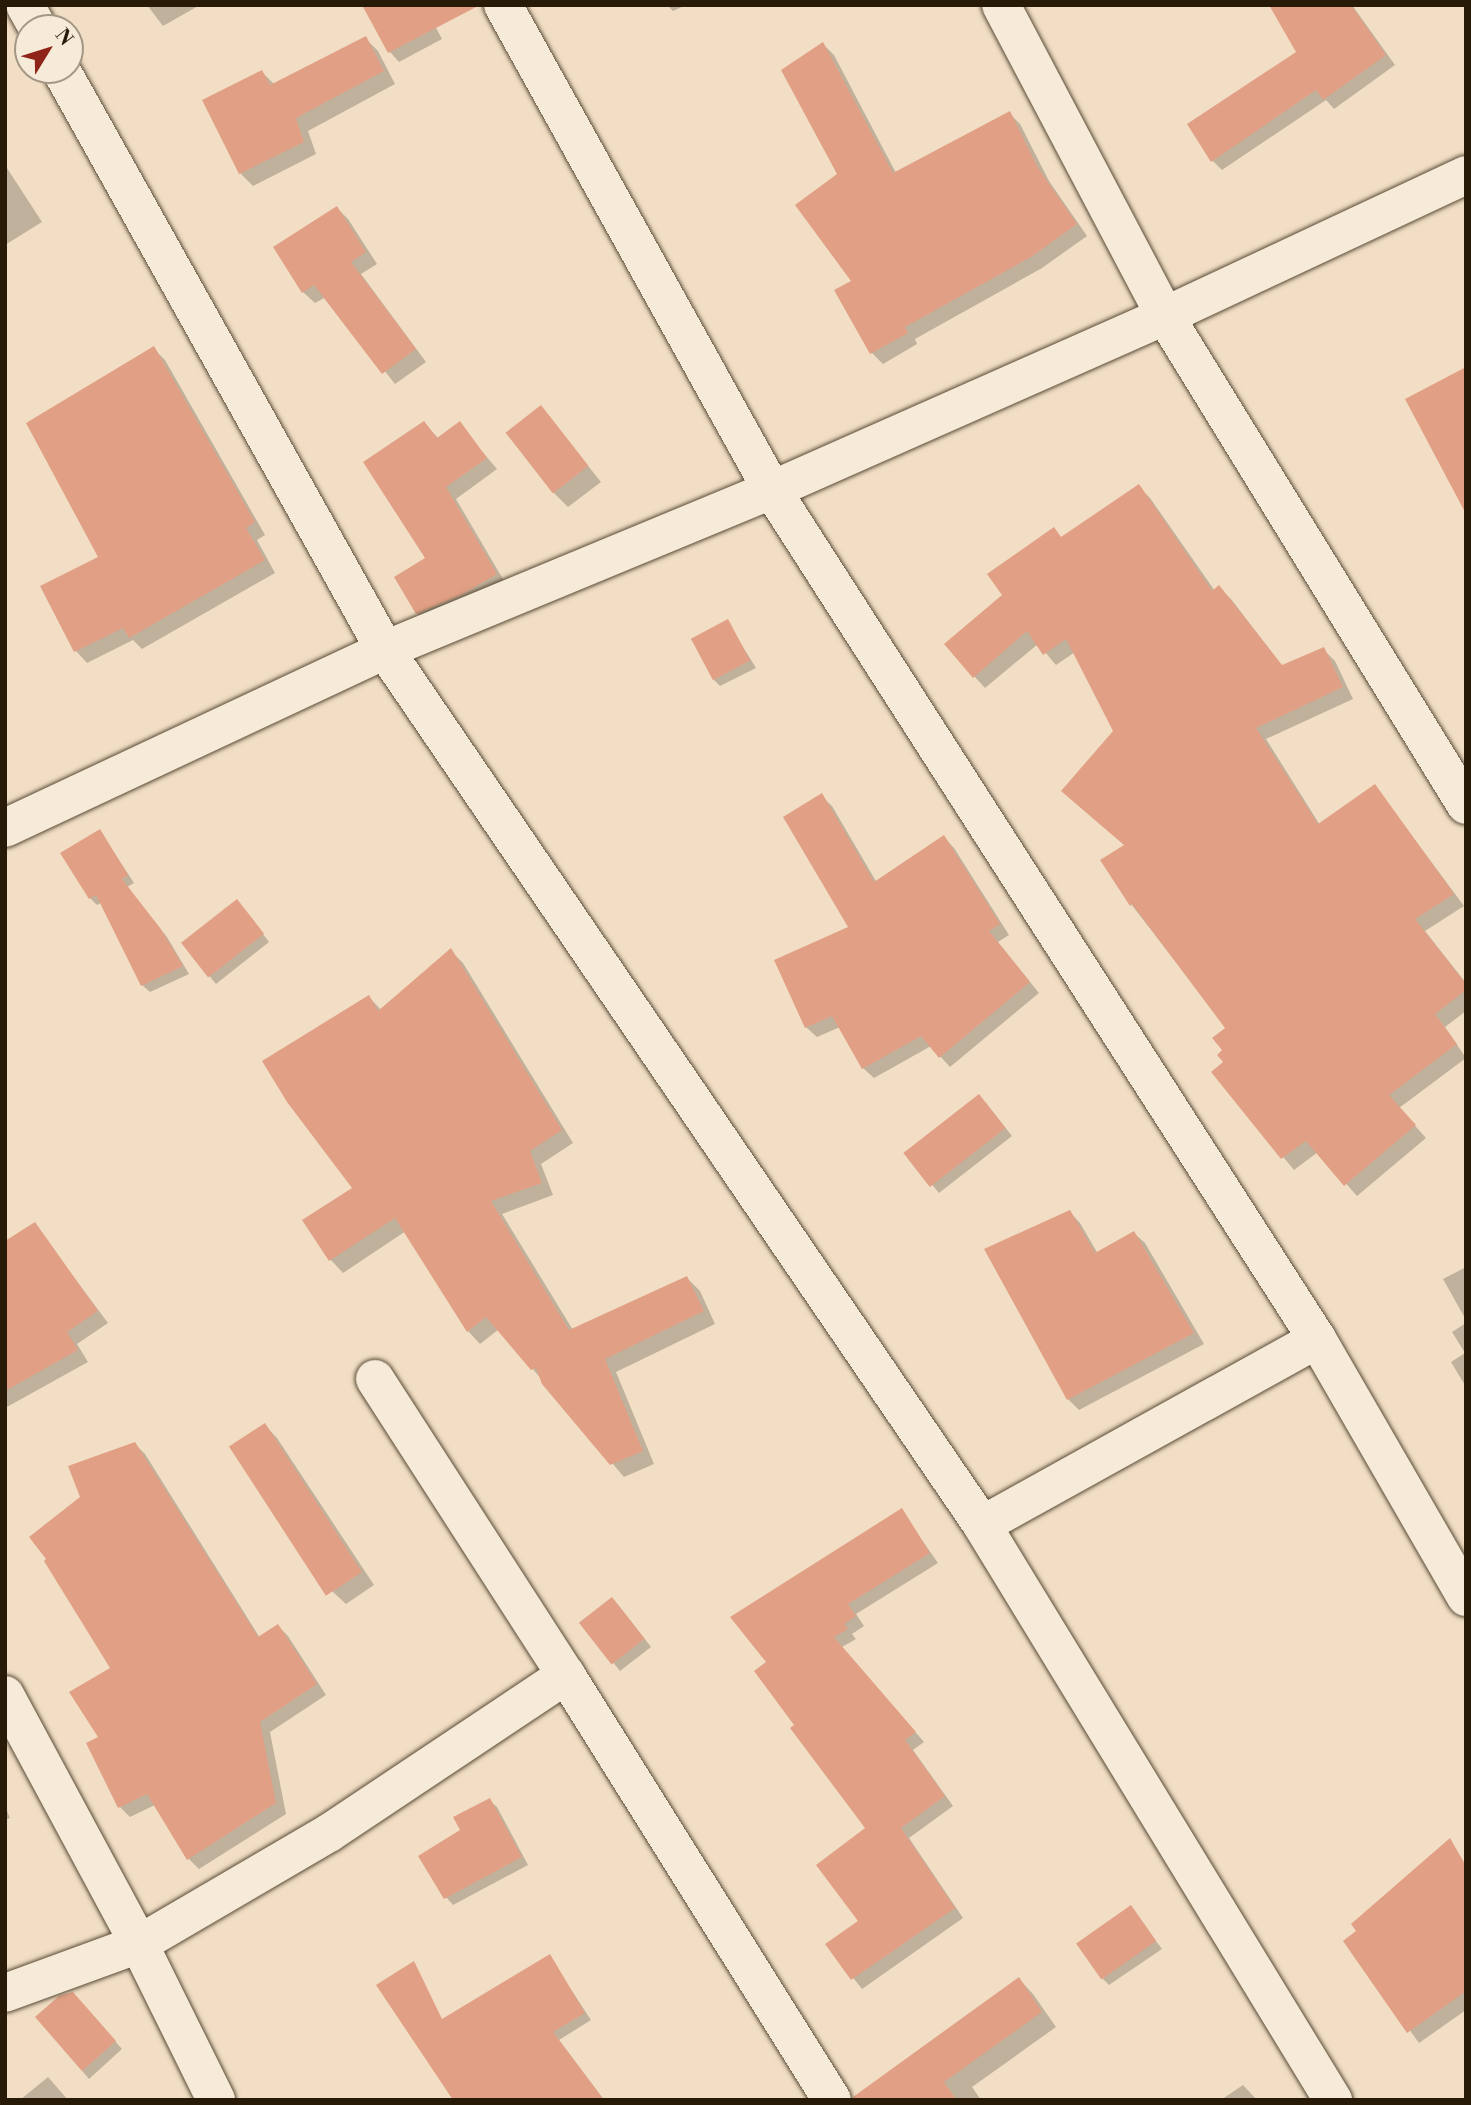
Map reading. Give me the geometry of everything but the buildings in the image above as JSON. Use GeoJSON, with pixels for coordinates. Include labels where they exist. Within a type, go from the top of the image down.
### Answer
{"type":"FeatureCollection","features":[{"type":"Feature","properties":{"kind":"street"},"geometry":{"type":"LineString","coordinates":[[503,5],[772,491],[1317,1339],[1466,1597]]}},
{"type":"Feature","properties":{"kind":"street"},"geometry":{"type":"LineString","coordinates":[[1001,5],[1165,316],[1466,805]]}},
{"type":"Feature","properties":{"kind":"street"},"geometry":{"type":"LineString","coordinates":[[69,84],[384,650],[982,1525],[1333,2100]]}},
{"type":"Feature","properties":{"kind":"street"},"geometry":{"type":"LineString","coordinates":[[5,828],[384,650],[772,491],[1165,316],[1466,175]]}},
{"type":"Feature","properties":{"kind":"street"},"geometry":{"type":"LineString","coordinates":[[982,1525],[1317,1339]]}},
{"type":"Feature","properties":{"kind":"street"},"geometry":{"type":"LineString","coordinates":[[375,1379],[566,1675],[832,2100]]}},
{"type":"Feature","properties":{"kind":"street"},"geometry":{"type":"LineString","coordinates":[[5,1993],[139,1944],[329,1833],[566,1675]]}},
{"type":"Feature","properties":{"kind":"street"},"geometry":{"type":"LineString","coordinates":[[5,1695],[139,1944],[216,2100]]}}]}
